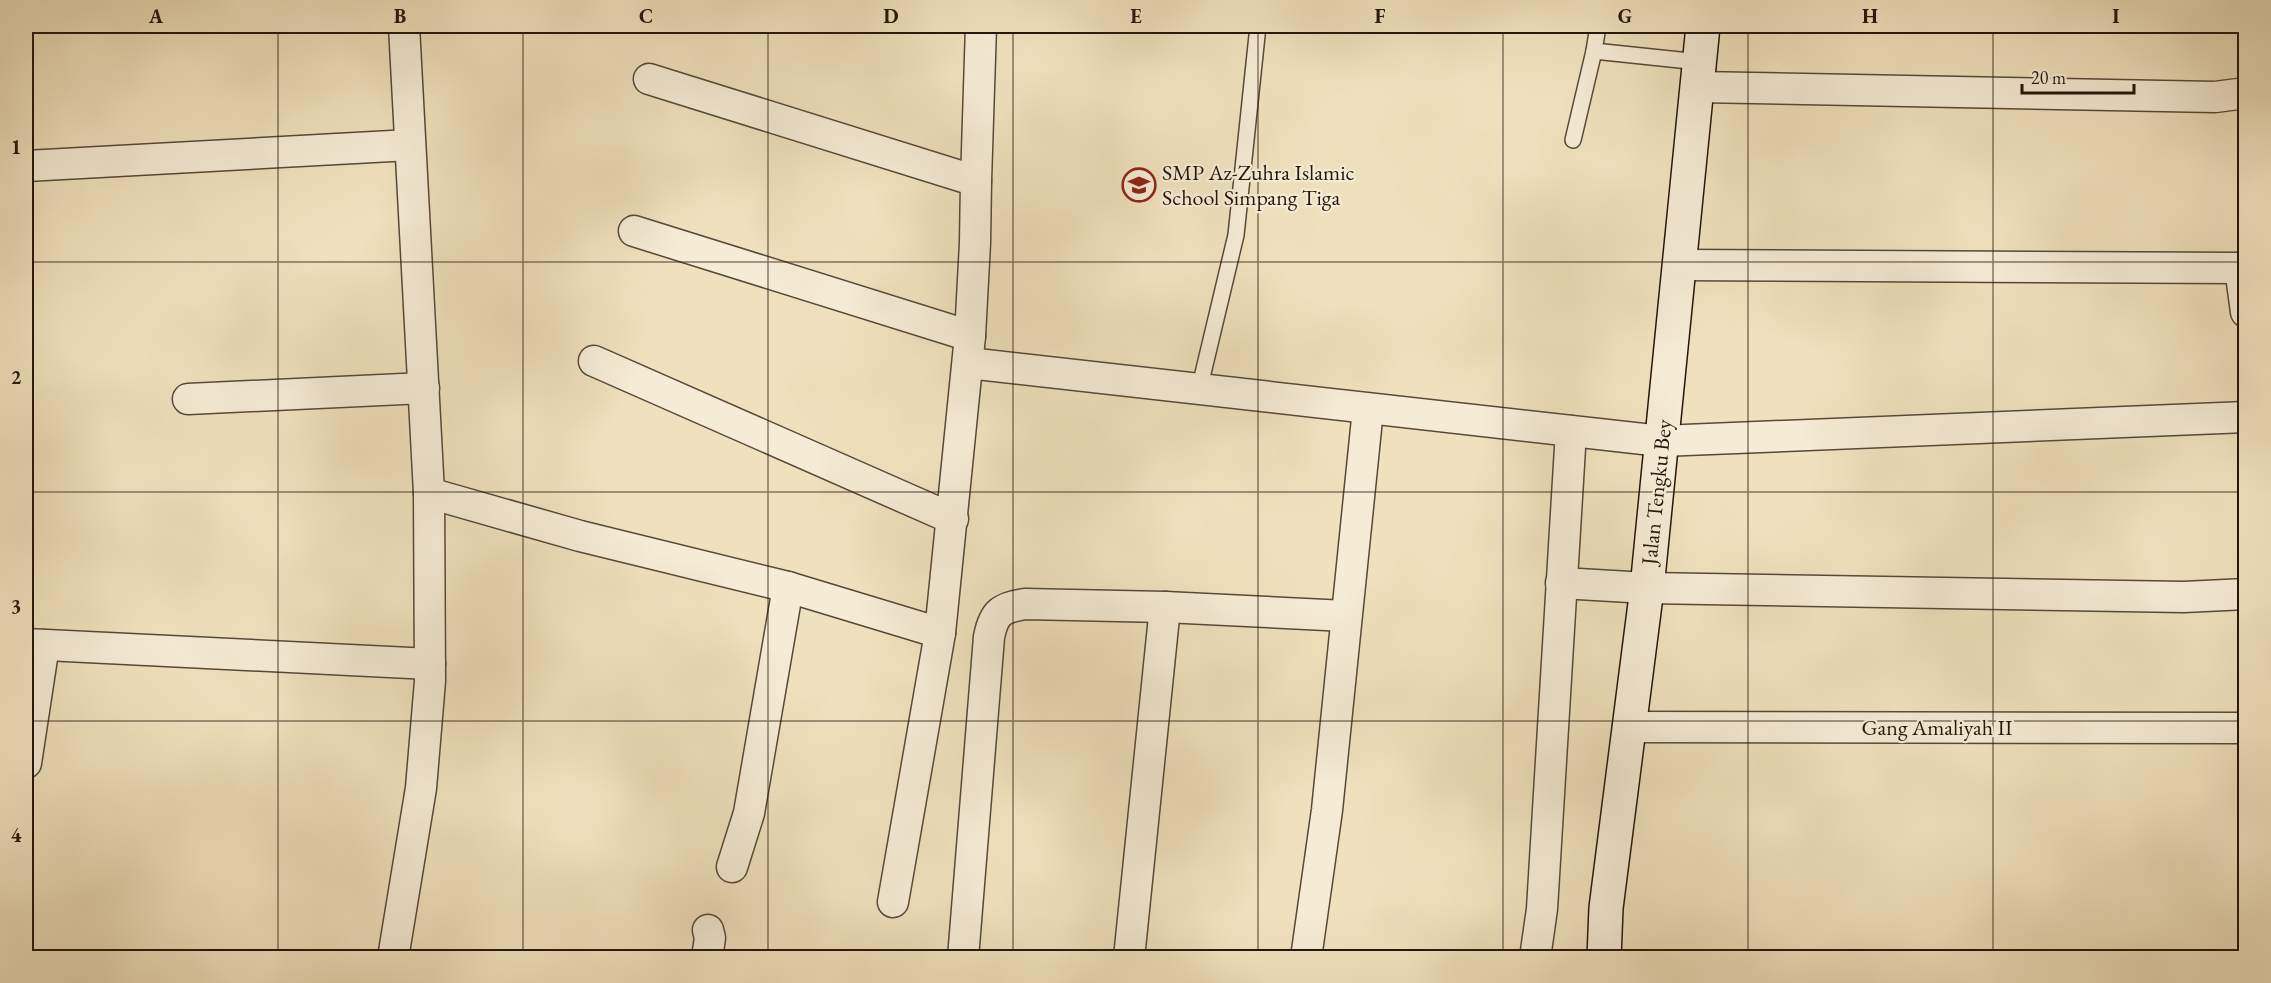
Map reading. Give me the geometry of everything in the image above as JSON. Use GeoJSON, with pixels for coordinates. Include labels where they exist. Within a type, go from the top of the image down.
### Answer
{"type":"FeatureCollection","features":[{"type":"Feature","properties":{"kind":"main road","name":"Jalan Tengku Bey"},"geometry":{"type":"LineString","coordinates":[[1604,957],[1606,908],[1647,588],[1703,26]]}},
{"type":"Feature","properties":{"kind":"street"},"geometry":{"type":"LineString","coordinates":[[393,957],[421,788],[430,664],[429,493],[404,26]]}},
{"type":"Feature","properties":{"kind":"street"},"geometry":{"type":"LineString","coordinates":[[892,902],[940,633],[953,519],[969,349],[975,243],[978,26]]}},
{"type":"Feature","properties":{"kind":"street"},"geometry":{"type":"LineString","coordinates":[[1698,75],[2215,97],[2246,93]]}},
{"type":"Feature","properties":{"kind":"street"},"geometry":{"type":"LineString","coordinates":[[649,80],[976,181]]}},
{"type":"Feature","properties":{"kind":"street"},"geometry":{"type":"LineString","coordinates":[[26,166],[410,146]]}},
{"type":"Feature","properties":{"kind":"street"},"geometry":{"type":"LineString","coordinates":[[634,231],[969,349],[1199,390],[1661,441],[2246,417]]}},
{"type":"Feature","properties":{"kind":"street"},"geometry":{"type":"LineString","coordinates":[[1679,265],[2242,266],[2246,312]]}},
{"type":"Feature","properties":{"kind":"street"},"geometry":{"type":"LineString","coordinates":[[594,362],[953,519]]}},
{"type":"Feature","properties":{"kind":"street"},"geometry":{"type":"LineString","coordinates":[[188,399],[424,388]]}},
{"type":"Feature","properties":{"kind":"street"},"geometry":{"type":"LineString","coordinates":[[1306,957],[1327,810],[1368,409]]}},
{"type":"Feature","properties":{"kind":"street"},"geometry":{"type":"LineString","coordinates":[[1535,957],[1542,909],[1571,431]]}},
{"type":"Feature","properties":{"kind":"street"},"geometry":{"type":"LineString","coordinates":[[429,493],[580,536],[788,587],[940,633]]}},
{"type":"Feature","properties":{"kind":"street"},"geometry":{"type":"LineString","coordinates":[[1561,583],[1647,588],[2184,597],[2246,594]]}},
{"type":"Feature","properties":{"kind":"street"},"geometry":{"type":"LineString","coordinates":[[732,867],[749,813],[788,587]]}},
{"type":"Feature","properties":{"kind":"street"},"geometry":{"type":"LineString","coordinates":[[963,957],[989,636],[992,621],[998,614],[1009,607],[1025,604],[1165,607],[1346,616]]}},
{"type":"Feature","properties":{"kind":"street"},"geometry":{"type":"LineString","coordinates":[[1130,957],[1165,607]]}},
{"type":"Feature","properties":{"kind":"street"},"geometry":{"type":"LineString","coordinates":[[26,763],[35,644],[430,664]]}},
{"type":"Feature","properties":{"kind":"street","name":"Gang Amaliyah II"},"geometry":{"type":"LineString","coordinates":[[1628,727],[2246,728]]}},
{"type":"Feature","properties":{"kind":"lane"},"geometry":{"type":"LineString","coordinates":[[1199,390],[1236,235],[1258,26]]}},
{"type":"Feature","properties":{"kind":"lane"},"geometry":{"type":"LineString","coordinates":[[1573,140],[1598,26]]}},
{"type":"Feature","properties":{"kind":"lane"},"geometry":{"type":"LineString","coordinates":[[1594,51],[1698,75]]}},
{"type":"Feature","properties":{"kind":"place","name":"SMP Az-Zuhra Islamic School Simpang Tiga"},"geometry":{"type":"Point","coordinates":[1139,185]}}]}
